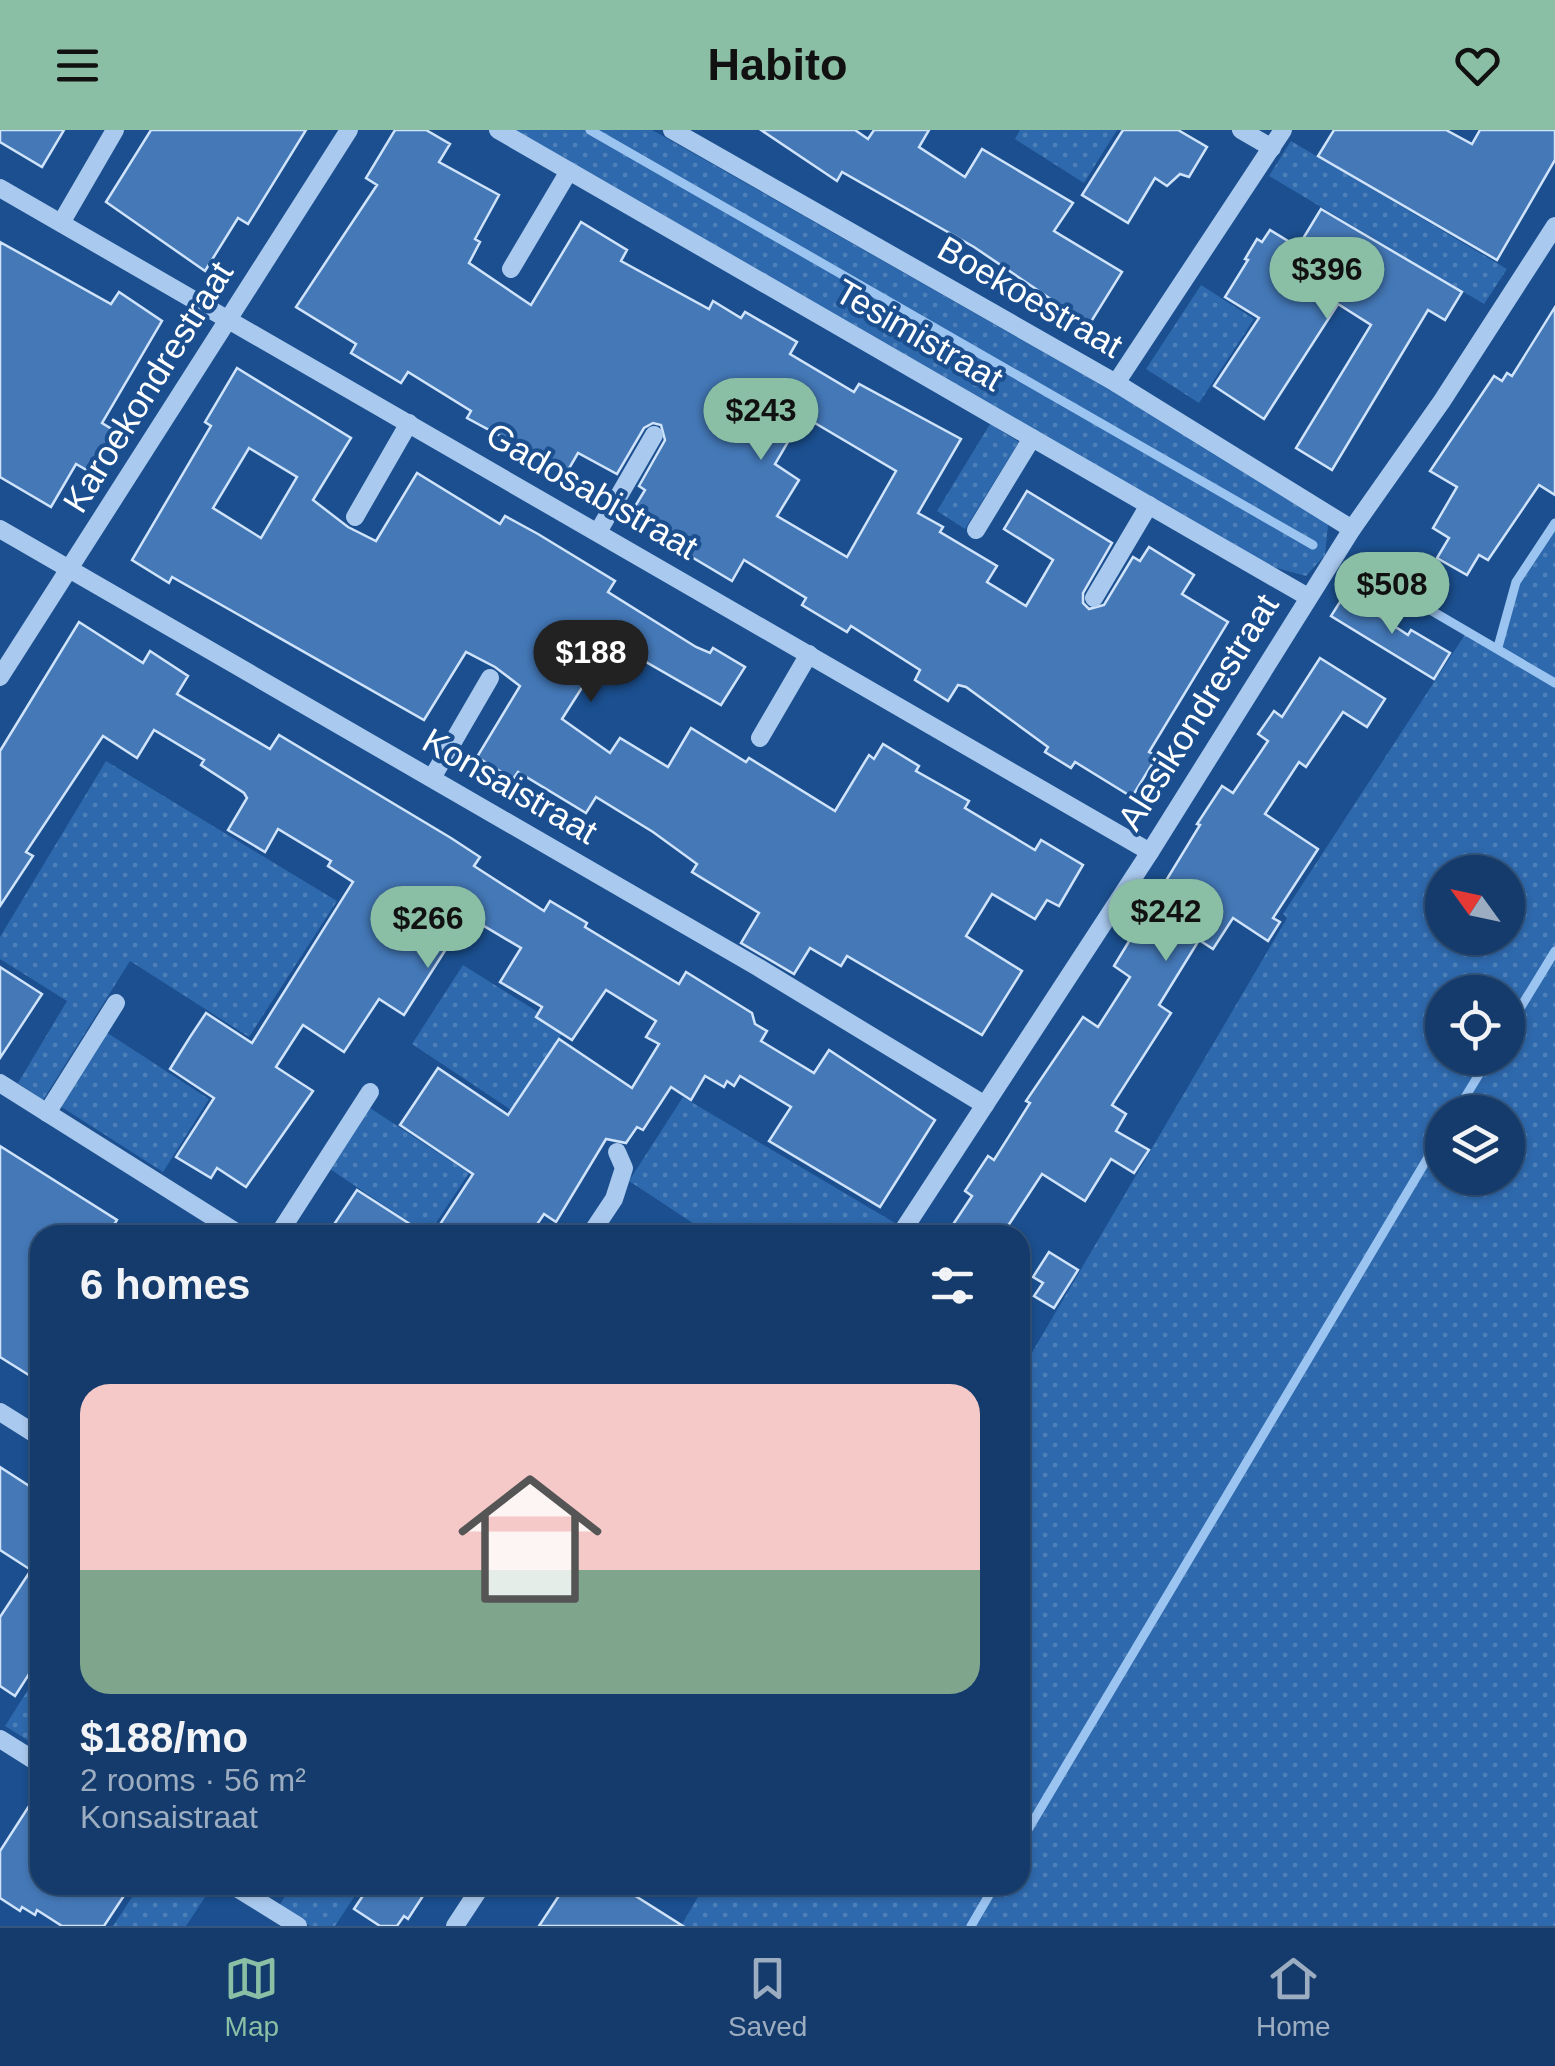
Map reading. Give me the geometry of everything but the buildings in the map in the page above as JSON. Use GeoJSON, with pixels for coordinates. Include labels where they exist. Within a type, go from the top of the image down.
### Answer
{"type":"FeatureCollection","features":[{"type":"Feature","properties":{"kind":"street"},"geometry":{"type":"LineString","coordinates":[[61,223],[115,130]]}},
{"type":"Feature","properties":{"kind":"street","name":"Karoekondrestraat"},"geometry":{"type":"LineString","coordinates":[[0,677],[348,130]]}},
{"type":"Feature","properties":{"kind":"street","name":"Tesimistraat"},"geometry":{"type":"LineString","coordinates":[[498,130],[1308,597]]}},
{"type":"Feature","properties":{"kind":"street","name":"Boekoestraat"},"geometry":{"type":"LineString","coordinates":[[672,130],[1116,383],[1352,529]]}},
{"type":"Feature","properties":{"kind":"street"},"geometry":{"type":"LineString","coordinates":[[1241,130],[1272,148]]}},
{"type":"Feature","properties":{"kind":"street"},"geometry":{"type":"LineString","coordinates":[[1116,383],[1283,130]]}},
{"type":"Feature","properties":{"kind":"street"},"geometry":{"type":"LineString","coordinates":[[511,269],[569,170]]}},
{"type":"Feature","properties":{"kind":"street","name":"Gadosabistraat"},"geometry":{"type":"LineString","coordinates":[[0,188],[1150,852]]}},
{"type":"Feature","properties":{"kind":"street","name":"Alesikondrestraat"},"geometry":{"type":"LineString","coordinates":[[906,1225],[1150,852],[1352,529],[1442,401],[1555,226]]}},
{"type":"Feature","properties":{"kind":"street"},"geometry":{"type":"LineString","coordinates":[[355,517],[410,423]]}},
{"type":"Feature","properties":{"kind":"street"},"geometry":{"type":"LineString","coordinates":[[598,532],[654,436]]}},
{"type":"Feature","properties":{"kind":"street"},"geometry":{"type":"LineString","coordinates":[[976,530],[1032,438]]}},
{"type":"Feature","properties":{"kind":"street"},"geometry":{"type":"LineString","coordinates":[[1094,598],[1149,505]]}},
{"type":"Feature","properties":{"kind":"street","name":"Konsaistraat"},"geometry":{"type":"LineString","coordinates":[[0,529],[432,778],[984,1105]]}},
{"type":"Feature","properties":{"kind":"street"},"geometry":{"type":"LineString","coordinates":[[760,738],[809,654]]}},
{"type":"Feature","properties":{"kind":"street"},"geometry":{"type":"LineString","coordinates":[[432,778],[490,678]]}},
{"type":"Feature","properties":{"kind":"street"},"geometry":{"type":"LineString","coordinates":[[47,1112],[116,1003]]}},
{"type":"Feature","properties":{"kind":"street"},"geometry":{"type":"LineString","coordinates":[[0,1083],[225,1225]]}},
{"type":"Feature","properties":{"kind":"street"},"geometry":{"type":"LineString","coordinates":[[284,1225],[370,1092]]}},
{"type":"Feature","properties":{"kind":"street"},"geometry":{"type":"LineString","coordinates":[[597,1225],[614,1199],[624,1168],[617,1152]]}},
{"type":"Feature","properties":{"kind":"street"},"geometry":{"type":"LineString","coordinates":[[0,1412],[30,1431]]}},
{"type":"Feature","properties":{"kind":"street"},"geometry":{"type":"LineString","coordinates":[[0,1739],[30,1758]]}},
{"type":"Feature","properties":{"kind":"street"},"geometry":{"type":"LineString","coordinates":[[248,1895],[298,1926]]}},
{"type":"Feature","properties":{"kind":"street"},"geometry":{"type":"LineString","coordinates":[[456,1926],[476,1895]]}},
{"type":"Feature","properties":{"kind":"shaded area"},"geometry":{"type":"Polygon","coordinates":[[[515,130],[652,130],[1112,391],[1317,514],[1328,525],[1325,555],[1306,576],[1273,567],[515,130]]]}},
{"type":"Feature","properties":{"kind":"shaded area"},"geometry":{"type":"Polygon","coordinates":[[[1020,130],[1117,130],[1084,183],[1015,139],[1020,130]]]}},
{"type":"Feature","properties":{"kind":"shaded area"},"geometry":{"type":"Polygon","coordinates":[[[1291,141],[1507,269],[1484,304],[1269,176],[1291,141]]]}},
{"type":"Feature","properties":{"kind":"shaded area"},"geometry":{"type":"Polygon","coordinates":[[[1201,285],[1254,319],[1199,403],[1146,369],[1201,285]]]}},
{"type":"Feature","properties":{"kind":"shaded area"},"geometry":{"type":"Polygon","coordinates":[[[990,424],[1019,442],[965,529],[937,511],[990,424]]]}},
{"type":"Feature","properties":{"kind":"shaded area"},"geometry":{"type":"Polygon","coordinates":[[[1555,523],[1555,1926],[681,1926],[699,1895],[1030,1895],[1030,1356],[1287,918],[1283,914],[1468,630],[1498,646],[1516,582],[1555,523]]]}},
{"type":"Feature","properties":{"kind":"shaded area"},"geometry":{"type":"Polygon","coordinates":[[[106,761],[337,901],[249,1037],[130,961],[43,1100],[18,1083],[67,1001],[0,959],[0,937],[106,761]]]}},
{"type":"Feature","properties":{"kind":"shaded area"},"geometry":{"type":"Polygon","coordinates":[[[463,965],[565,1029],[511,1110],[412,1044],[463,965]]]}},
{"type":"Feature","properties":{"kind":"shaded area"},"geometry":{"type":"Polygon","coordinates":[[[106,1032],[209,1099],[163,1172],[60,1106],[106,1032]]]}},
{"type":"Feature","properties":{"kind":"shaded area"},"geometry":{"type":"Polygon","coordinates":[[[683,1097],[895,1223],[696,1225],[629,1181],[683,1097]]]}},
{"type":"Feature","properties":{"kind":"shaded area"},"geometry":{"type":"Polygon","coordinates":[[[370,1108],[469,1173],[435,1225],[413,1225],[330,1169],[370,1108]]]}},
{"type":"Feature","properties":{"kind":"shaded area"},"geometry":{"type":"Polygon","coordinates":[[[30,1687],[30,1742],[5,1726],[30,1687]]]}},
{"type":"Feature","properties":{"kind":"shaded area"},"geometry":{"type":"Polygon","coordinates":[[[133,1895],[206,1895],[186,1926],[113,1926],[133,1895]]]}},
{"type":"Feature","properties":{"kind":"shaded area"},"geometry":{"type":"Polygon","coordinates":[[[286,1895],[355,1895],[335,1926],[310,1926],[279,1906],[286,1895]]]}},
{"type":"Feature","properties":{"kind":"waterway"},"geometry":{"type":"LineString","coordinates":[[590,130],[1313,545]]}},
{"type":"Feature","properties":{"kind":"waterway"},"geometry":{"type":"LineString","coordinates":[[1498,647],[1516,582],[1555,523]]}},
{"type":"Feature","properties":{"kind":"waterway"},"geometry":{"type":"LineString","coordinates":[[1350,563],[1555,683]]}},
{"type":"Feature","properties":{"kind":"waterway"},"geometry":{"type":"LineString","coordinates":[[1525,1000],[1555,951]]}},
{"type":"Feature","properties":{"kind":"waterway"},"geometry":{"type":"LineString","coordinates":[[1466,1095],[1479,1075]]}},
{"type":"Feature","properties":{"kind":"waterway"},"geometry":{"type":"LineString","coordinates":[[1030,1826],[1425,1163]]}},
{"type":"Feature","properties":{"kind":"waterway"},"geometry":{"type":"LineString","coordinates":[[971,1926],[989,1895]]}}]}
